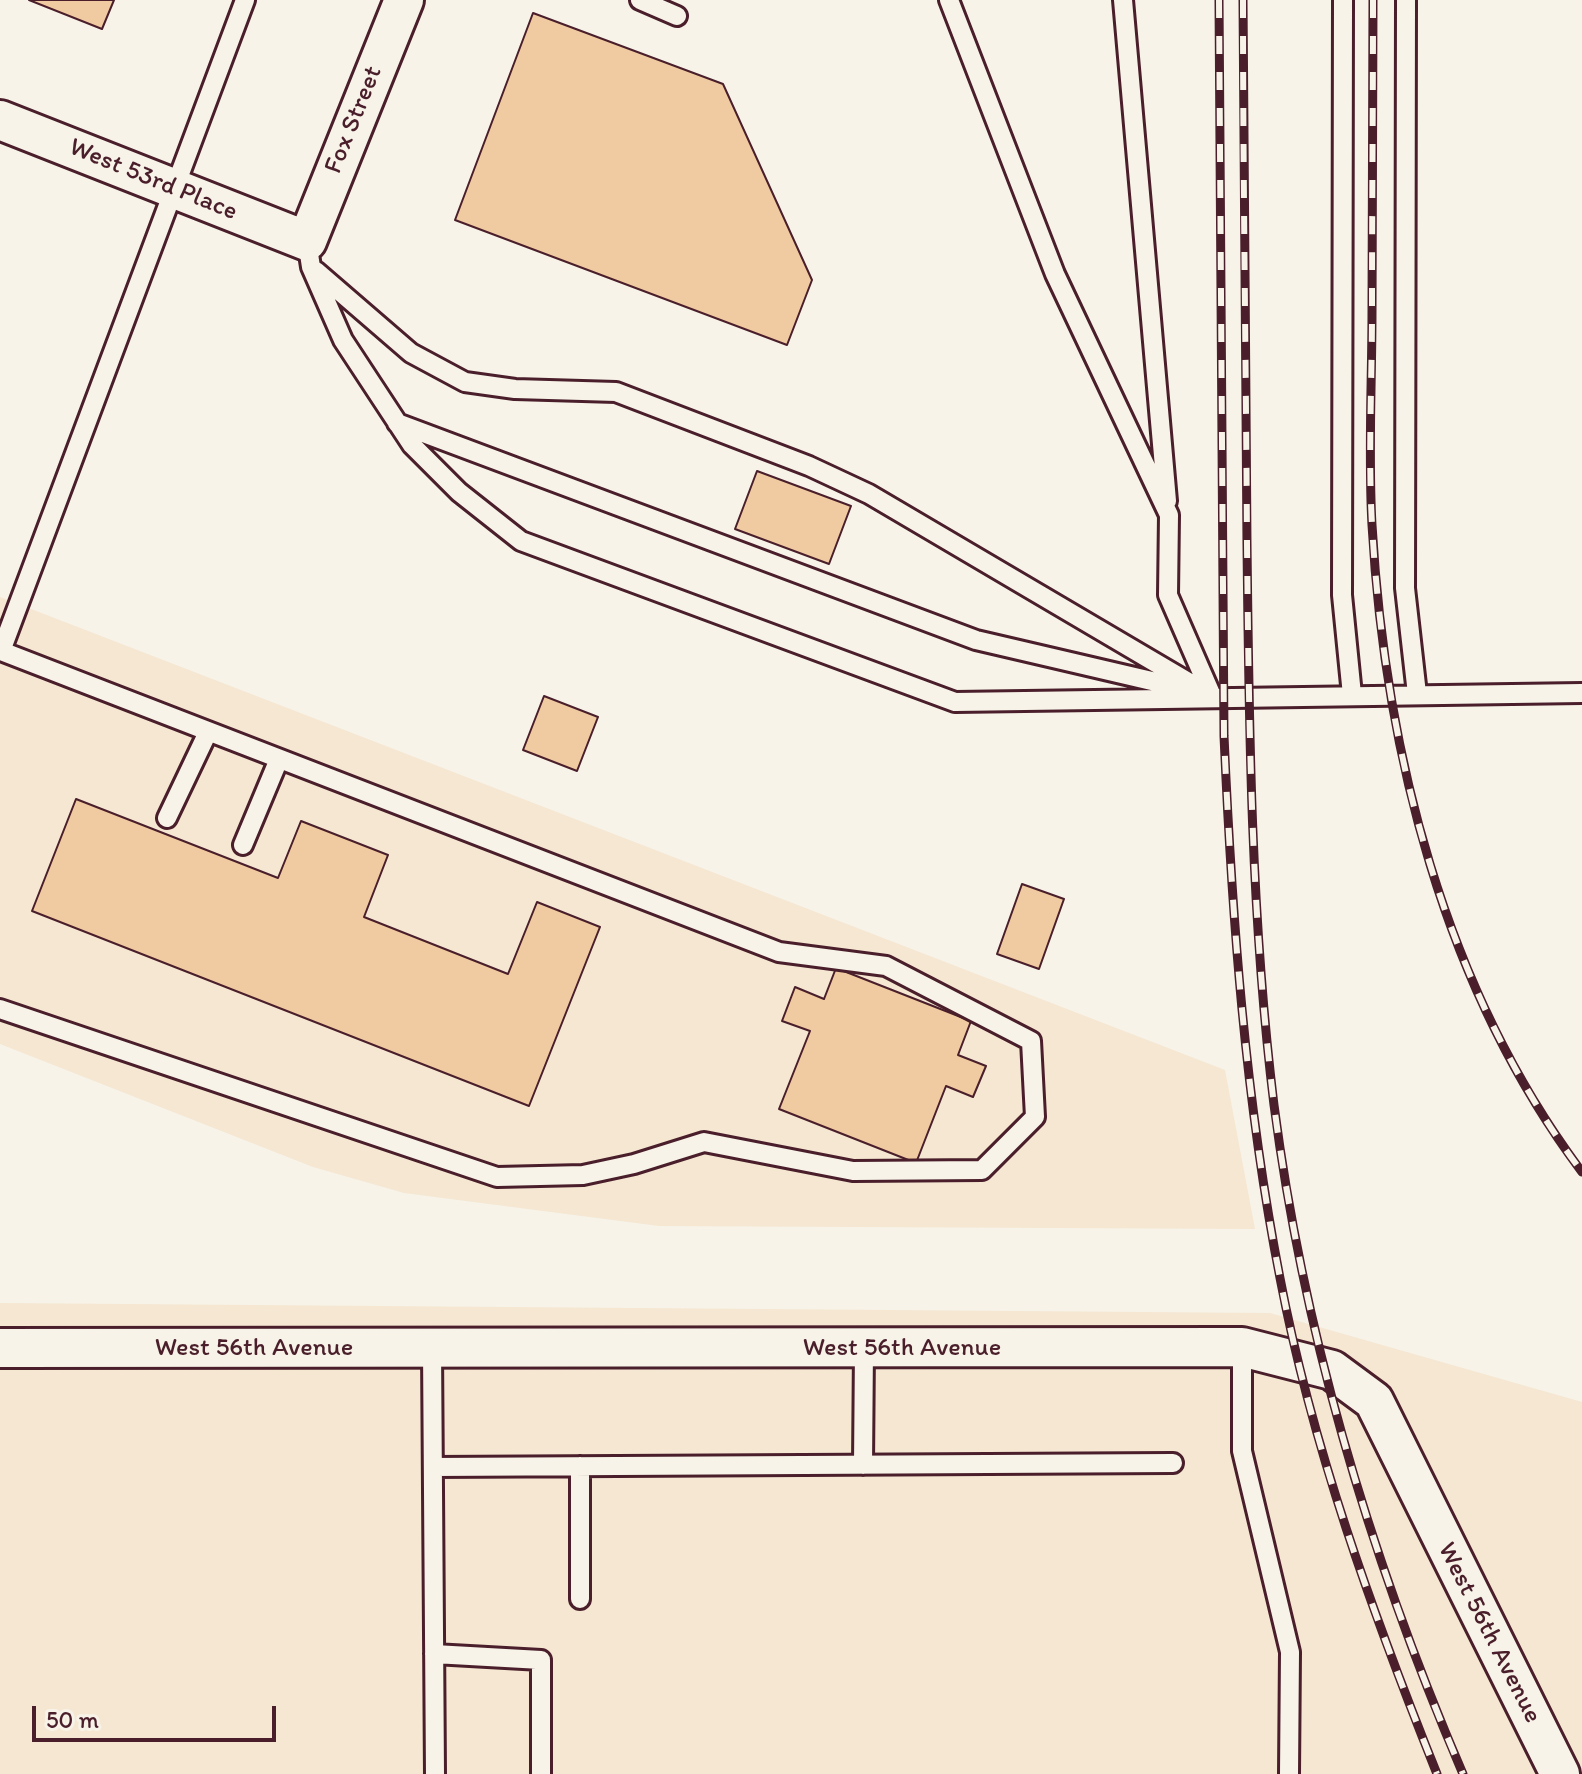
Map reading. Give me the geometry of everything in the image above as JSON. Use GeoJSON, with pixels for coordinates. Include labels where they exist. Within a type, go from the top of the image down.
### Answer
{"type":"FeatureCollection","features":[{"type":"Feature","properties":{"kind":"street","name":"Fox Street"},"geometry":{"type":"LineString","coordinates":[[309,254],[404,0]]}},
{"type":"Feature","properties":{"kind":"street","name":"West 53rd Place"},"geometry":{"type":"LineString","coordinates":[[0,120],[172,188],[309,254]]}},
{"type":"Feature","properties":{"kind":"street","name":"West 56th Avenue"},"geometry":{"type":"LineString","coordinates":[[0,1348],[1242,1347],[1332,1370],[1374,1401],[1560,1774]]}},
{"type":"Feature","properties":{"kind":"lane"},"geometry":{"type":"LineString","coordinates":[[0,1009],[497,1177],[583,1175],[634,1164],[704,1142],[853,1171],[982,1170],[1035,1117],[1031,1041],[886,966],[779,952],[0,652],[245,0]]}},
{"type":"Feature","properties":{"kind":"lane"},"geometry":{"type":"LineString","coordinates":[[640,0],[677,16]]}},
{"type":"Feature","properties":{"kind":"lane"},"geometry":{"type":"LineString","coordinates":[[949,0],[1055,274],[1169,515]]}},
{"type":"Feature","properties":{"kind":"lane"},"geometry":{"type":"LineString","coordinates":[[1123,0],[1169,515],[1168,595],[1212,696]]}},
{"type":"Feature","properties":{"kind":"lane"},"geometry":{"type":"LineString","coordinates":[[1343,0],[1342,595],[1352,695]]}},
{"type":"Feature","properties":{"kind":"lane"},"geometry":{"type":"LineString","coordinates":[[1406,0],[1405,588],[1417,694]]}},
{"type":"Feature","properties":{"kind":"lane"},"geometry":{"type":"LineString","coordinates":[[309,254],[343,340],[412,445],[459,492],[521,541],[955,702],[1582,693]]}},
{"type":"Feature","properties":{"kind":"lane"},"geometry":{"type":"LineString","coordinates":[[309,254],[411,353],[465,382],[515,389],[616,392],[809,466],[869,494],[1212,696]]}},
{"type":"Feature","properties":{"kind":"lane"},"geometry":{"type":"LineString","coordinates":[[396,423],[976,640],[1212,696]]}},
{"type":"Feature","properties":{"kind":"lane"},"geometry":{"type":"LineString","coordinates":[[167,818],[208,732]]}},
{"type":"Feature","properties":{"kind":"lane"},"geometry":{"type":"LineString","coordinates":[[243,845],[279,759]]}},
{"type":"Feature","properties":{"kind":"lane"},"geometry":{"type":"LineString","coordinates":[[1242,1347],[1242,1451],[1290,1652],[1289,1774]]}},
{"type":"Feature","properties":{"kind":"lane"},"geometry":{"type":"LineString","coordinates":[[432,1348],[435,1774]]}},
{"type":"Feature","properties":{"kind":"lane"},"geometry":{"type":"LineString","coordinates":[[863,1465],[864,1348]]}},
{"type":"Feature","properties":{"kind":"lane"},"geometry":{"type":"LineString","coordinates":[[433,1467],[1173,1463]]}},
{"type":"Feature","properties":{"kind":"lane"},"geometry":{"type":"LineString","coordinates":[[580,1466],[580,1599]]}},
{"type":"Feature","properties":{"kind":"lane"},"geometry":{"type":"LineString","coordinates":[[434,1654],[541,1660],[541,1774]]}},
{"type":"Feature","properties":{"kind":"shaded area"},"geometry":{"type":"Polygon","coordinates":[[[0,597],[1225,1070],[1255,1229],[659,1226],[404,1193],[313,1167],[0,1044],[0,597]]]}},
{"type":"Feature","properties":{"kind":"shaded area"},"geometry":{"type":"Polygon","coordinates":[[[0,1303],[1270,1313],[1582,1402],[1582,1774],[0,1774],[0,1303]]]}},
{"type":"Feature","properties":{"kind":"building"},"geometry":{"type":"Polygon","coordinates":[[[29,0],[114,0],[102,29],[29,0]]]}},
{"type":"Feature","properties":{"kind":"building"},"geometry":{"type":"Polygon","coordinates":[[[533,13],[723,84],[812,280],[787,345],[455,220],[533,13]]]}},
{"type":"Feature","properties":{"kind":"building"},"geometry":{"type":"Polygon","coordinates":[[[757,471],[851,506],[829,564],[735,529],[757,471]]]}},
{"type":"Feature","properties":{"kind":"building"},"geometry":{"type":"Polygon","coordinates":[[[544,696],[598,717],[577,771],[523,750],[544,696]]]}},
{"type":"Feature","properties":{"kind":"building"},"geometry":{"type":"Polygon","coordinates":[[[76,799],[278,878],[301,821],[388,855],[364,917],[508,974],[537,902],[600,927],[529,1106],[32,911],[76,799]]]}},
{"type":"Feature","properties":{"kind":"building"},"geometry":{"type":"Polygon","coordinates":[[[1022,884],[1064,899],[1039,969],[997,954],[1022,884]]]}},
{"type":"Feature","properties":{"kind":"building"},"geometry":{"type":"Polygon","coordinates":[[[836,968],[971,1021],[958,1055],[986,1066],[973,1097],[946,1086],[916,1163],[779,1109],[810,1031],[782,1021],[795,987],[824,999],[836,968]]]}},
{"type":"Feature","properties":{"kind":"railway"},"geometry":{"type":"LineString","coordinates":[[1219,0],[1224,736],[1231,872],[1249,1076],[1280,1278],[1309,1404],[1346,1529],[1437,1774]]}},
{"type":"Feature","properties":{"kind":"railway"},"geometry":{"type":"LineString","coordinates":[[1243,0],[1250,754],[1260,965],[1274,1105],[1303,1277],[1345,1446],[1399,1612],[1463,1774]]}},
{"type":"Feature","properties":{"kind":"railway"},"geometry":{"type":"LineString","coordinates":[[1373,0],[1371,499],[1379,610],[1391,696],[1408,781],[1430,865],[1458,946],[1493,1025],[1534,1101],[1582,1172]]}}]}
